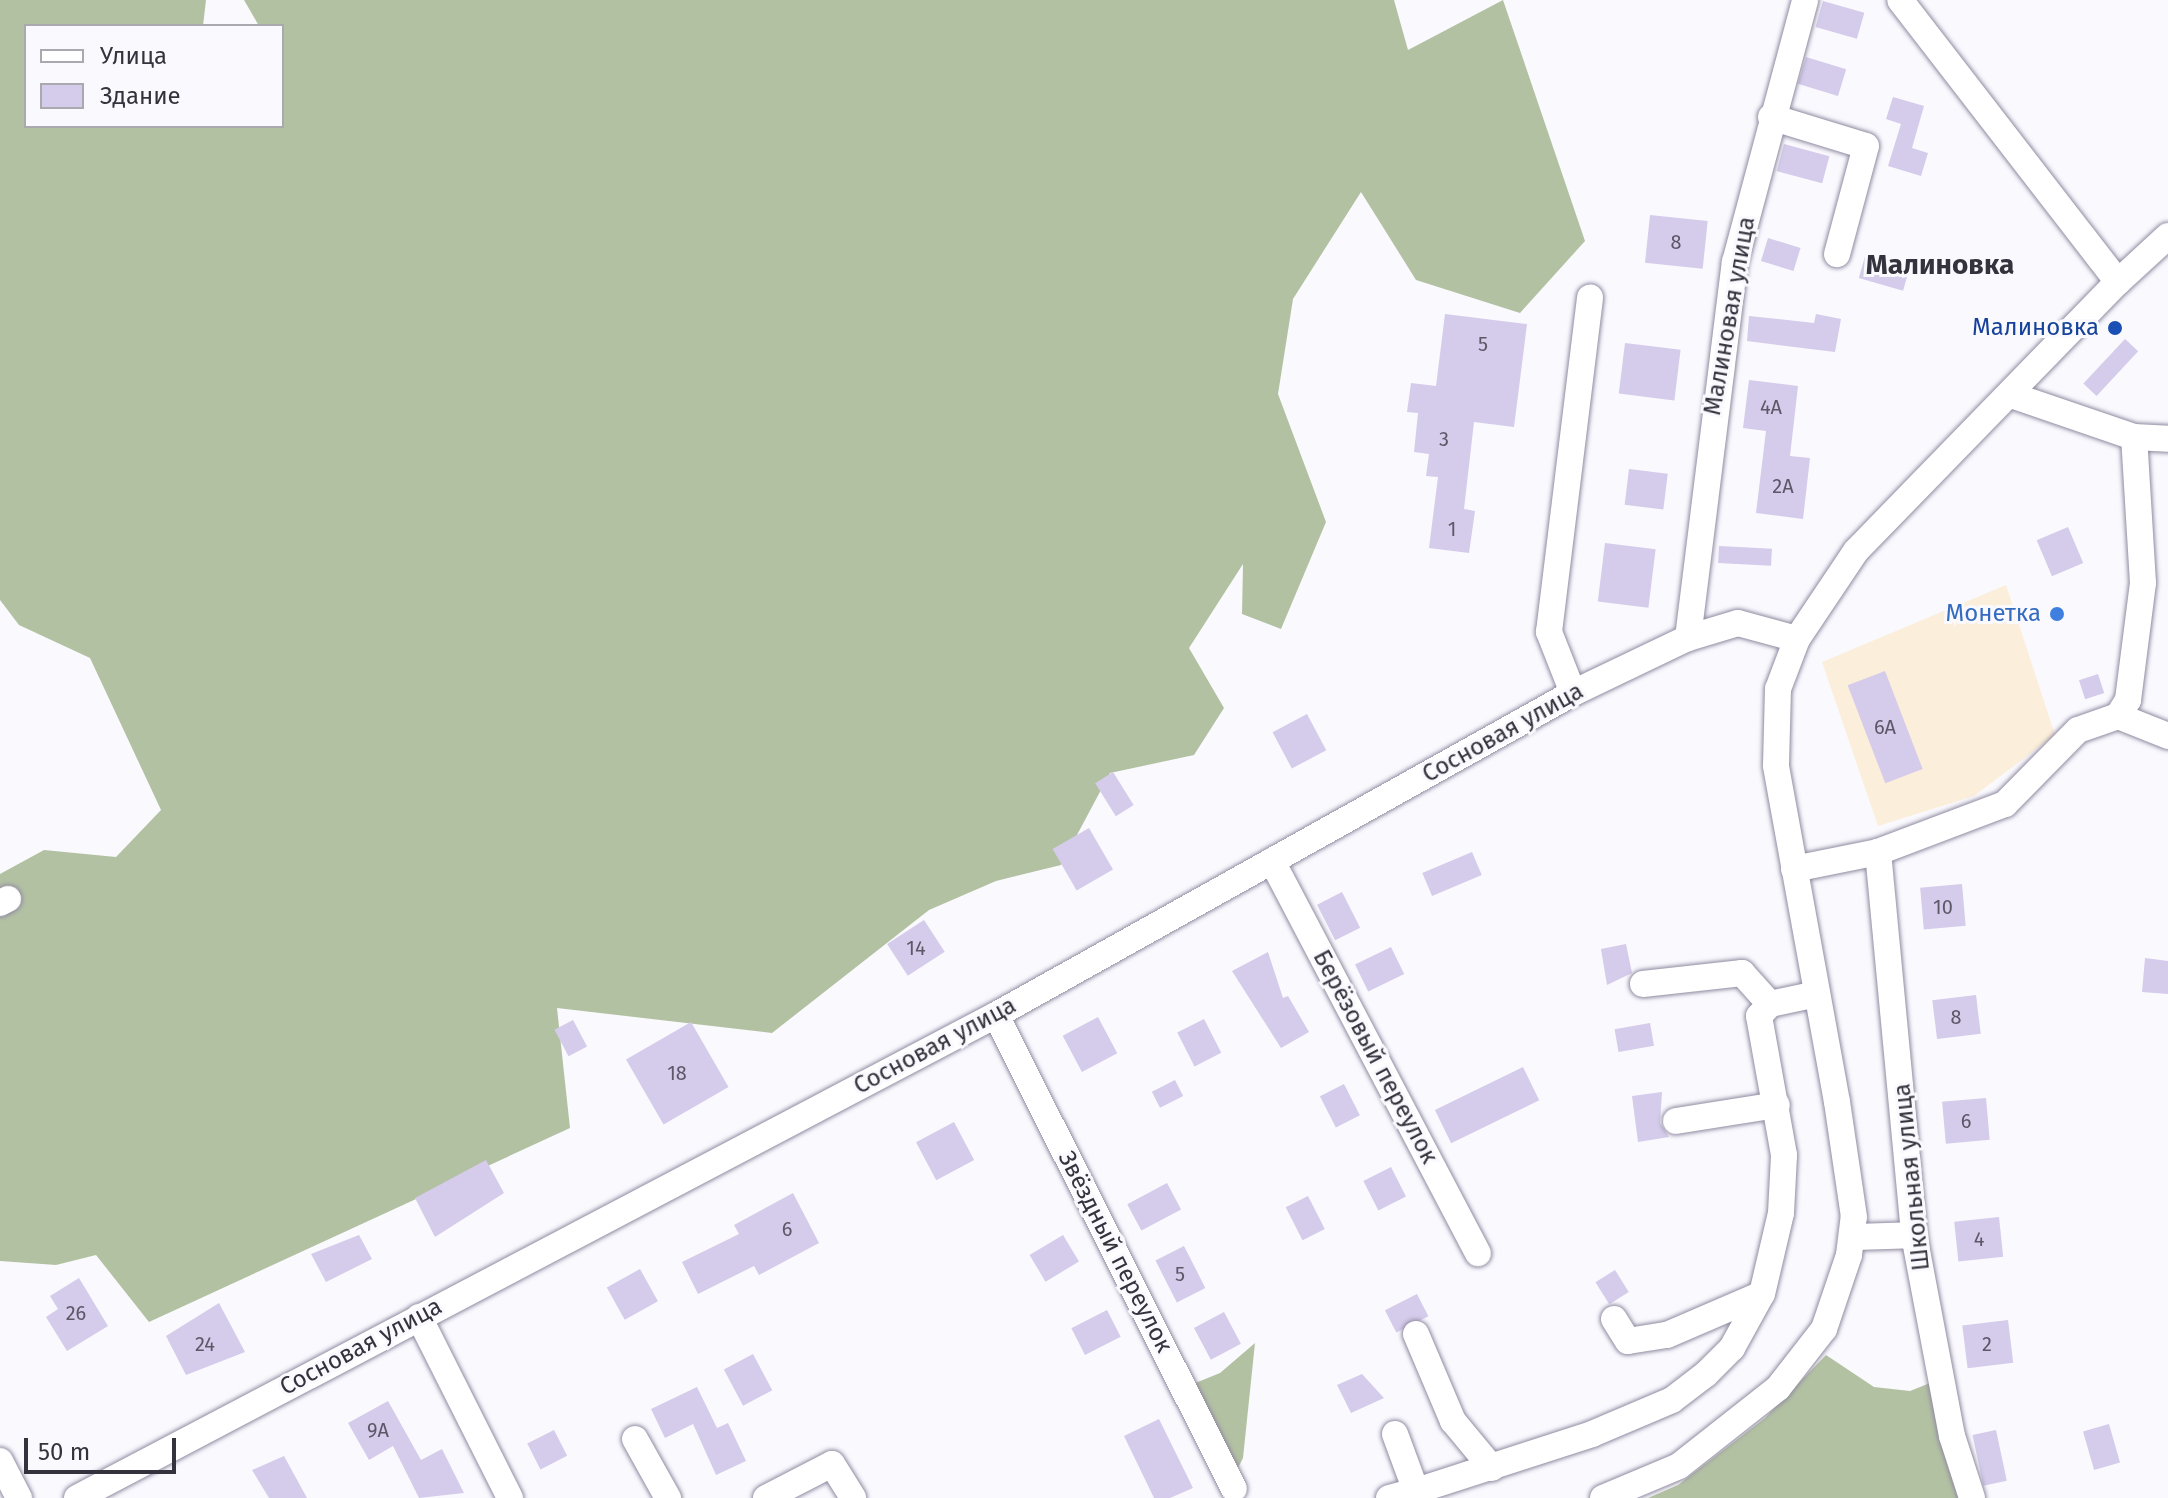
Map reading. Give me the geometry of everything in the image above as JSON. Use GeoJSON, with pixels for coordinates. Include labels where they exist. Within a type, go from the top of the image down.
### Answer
{"type":"FeatureCollection","features":[{"type":"Feature","properties":{"kind":"street","name":"Малиновая улица"},"geometry":{"type":"LineString","coordinates":[[1688,638],[1715,380],[1771,117],[1805,0]]}},
{"type":"Feature","properties":{"kind":"street"},"geometry":{"type":"LineString","coordinates":[[1900,0],[2118,282]]}},
{"type":"Feature","properties":{"kind":"street"},"geometry":{"type":"LineString","coordinates":[[1771,117],[1866,146],[1837,254]]}},
{"type":"Feature","properties":{"kind":"street"},"geometry":{"type":"LineString","coordinates":[[1603,1498],[1679,1466],[1778,1388],[1824,1329],[1852,1237],[1817,994],[1776,765],[1778,689],[1797,639],[1856,551],[2014,396],[2118,282],[2168,236]]}},
{"type":"Feature","properties":{"kind":"street"},"geometry":{"type":"LineString","coordinates":[[1573,693],[1549,632],[1590,297]]}},
{"type":"Feature","properties":{"kind":"street"},"geometry":{"type":"LineString","coordinates":[[2014,396],[2134,437],[2168,439]]}},
{"type":"Feature","properties":{"kind":"street"},"geometry":{"type":"LineString","coordinates":[[1794,869],[1878,852],[2005,804],[2078,730],[2118,716],[2128,700],[2143,583],[2134,437]]}},
{"type":"Feature","properties":{"kind":"street","name":"Сосновая улица"},"geometry":{"type":"LineString","coordinates":[[77,1498],[996,1015],[1573,693],[1688,638],[1738,623],[1797,639]]}},
{"type":"Feature","properties":{"kind":"street"},"geometry":{"type":"LineString","coordinates":[[2118,716],[2168,736]]}},
{"type":"Feature","properties":{"kind":"street","name":"Школьная улица"},"geometry":{"type":"LineString","coordinates":[[1878,852],[1914,1235],[1952,1436],[1972,1498]]}},
{"type":"Feature","properties":{"kind":"street","name":"Берёзовый переулок"},"geometry":{"type":"LineString","coordinates":[[1272,861],[1478,1253]]}},
{"type":"Feature","properties":{"kind":"street"},"geometry":{"type":"LineString","coordinates":[[1643,984],[1742,973],[1770,1004]]}},
{"type":"Feature","properties":{"kind":"street"},"geometry":{"type":"LineString","coordinates":[[1389,1498],[1492,1468],[1672,1400],[1732,1348],[1762,1294],[1781,1213],[1777,1105],[1759,1016],[1770,1004],[1817,994]]}},
{"type":"Feature","properties":{"kind":"street","name":"Звёздный переулок"},"geometry":{"type":"LineString","coordinates":[[996,1015],[1234,1489]]}},
{"type":"Feature","properties":{"kind":"street"},"geometry":{"type":"LineString","coordinates":[[1676,1121],[1777,1105]]}},
{"type":"Feature","properties":{"kind":"street"},"geometry":{"type":"LineString","coordinates":[[1852,1237],[1914,1235]]}},
{"type":"Feature","properties":{"kind":"street"},"geometry":{"type":"LineString","coordinates":[[1614,1319],[1628,1341],[1667,1335],[1762,1294]]}},
{"type":"Feature","properties":{"kind":"street"},"geometry":{"type":"LineString","coordinates":[[419,1317],[510,1498]]}},
{"type":"Feature","properties":{"kind":"street"},"geometry":{"type":"LineString","coordinates":[[1416,1334],[1453,1421],[1492,1468]]}},
{"type":"Feature","properties":{"kind":"street"},"geometry":{"type":"LineString","coordinates":[[1395,1434],[1416,1491]]}},
{"type":"Feature","properties":{"kind":"street"},"geometry":{"type":"LineString","coordinates":[[635,1439],[668,1498]]}},
{"type":"Feature","properties":{"kind":"street"},"geometry":{"type":"LineString","coordinates":[[0,1461],[19,1498]]}},
{"type":"Feature","properties":{"kind":"street"},"geometry":{"type":"LineString","coordinates":[[766,1498],[832,1464],[853,1498]]}},
{"type":"Feature","properties":{"kind":"shaded area"},"geometry":{"type":"Polygon","coordinates":[[[2006,585],[2055,735],[1974,796],[1878,826],[1822,662],[2006,585]]]}},
{"type":"Feature","properties":{"kind":"green space"},"geometry":{"type":"Polygon","coordinates":[[[0,0],[206,0],[203,24],[24,24],[24,128],[284,128],[284,24],[258,24],[244,0],[1394,0],[1408,50],[1503,0],[1585,241],[1520,313],[1416,280],[1361,192],[1293,299],[1278,394],[1326,522],[1281,629],[1242,614],[1243,564],[1189,648],[1224,708],[1194,755],[1110,773],[1061,865],[996,881],[929,910],[772,1033],[557,1008],[570,1128],[149,1322],[96,1255],[56,1265],[0,1261],[0,874],[44,850],[116,857],[161,810],[90,658],[19,625],[0,600],[0,0]]]}},
{"type":"Feature","properties":{"kind":"green space"},"geometry":{"type":"Polygon","coordinates":[[[1255,1343],[1243,1458],[1232,1480],[1183,1388],[1220,1373],[1255,1343]]]}},
{"type":"Feature","properties":{"kind":"green space"},"geometry":{"type":"Polygon","coordinates":[[[1826,1355],[1874,1387],[1910,1391],[1930,1383],[1965,1498],[1648,1498],[1678,1485],[1765,1418],[1826,1355]]]}},
{"type":"Feature","properties":{"kind":"building"},"geometry":{"type":"Polygon","coordinates":[[[1823,1],[1864,13],[1857,39],[1816,27],[1823,1]]]}},
{"type":"Feature","properties":{"kind":"building"},"geometry":{"type":"Polygon","coordinates":[[[1806,57],[1846,69],[1838,96],[1798,84],[1806,57]]]}},
{"type":"Feature","properties":{"kind":"building"},"geometry":{"type":"Polygon","coordinates":[[[1893,97],[1924,106],[1912,148],[1928,153],[1921,176],[1888,166],[1901,124],[1886,119],[1893,97]]]}},
{"type":"Feature","properties":{"kind":"building"},"geometry":{"type":"Polygon","coordinates":[[[1784,144],[1829,156],[1822,183],[1777,171],[1784,144]]]}},
{"type":"Feature","properties":{"kind":"building"},"geometry":{"type":"Polygon","coordinates":[[[1650,215],[1708,221],[1703,269],[1645,263],[1650,215]]]}},
{"type":"Feature","properties":{"kind":"building"},"geometry":{"type":"Polygon","coordinates":[[[1768,238],[1801,248],[1793,271],[1761,261],[1768,238]]]}},
{"type":"Feature","properties":{"kind":"building"},"geometry":{"type":"Polygon","coordinates":[[[1866,253],[1910,266],[1903,291],[1859,278],[1866,253]]]}},
{"type":"Feature","properties":{"kind":"building"},"geometry":{"type":"Polygon","coordinates":[[[1445,314],[1527,324],[1514,427],[1474,422],[1464,509],[1475,511],[1469,553],[1429,548],[1438,477],[1426,476],[1429,454],[1414,452],[1418,413],[1407,412],[1411,383],[1436,386],[1445,314]]]}},
{"type":"Feature","properties":{"kind":"building"},"geometry":{"type":"Polygon","coordinates":[[[1816,314],[1841,319],[1835,352],[1747,341],[1749,316],[1814,323],[1816,314]]]}},
{"type":"Feature","properties":{"kind":"building"},"geometry":{"type":"Polygon","coordinates":[[[2125,339],[2138,351],[2097,396],[2083,384],[2125,339]]]}},
{"type":"Feature","properties":{"kind":"building"},"geometry":{"type":"Polygon","coordinates":[[[1625,343],[1681,350],[1674,400],[1619,394],[1625,343]]]}},
{"type":"Feature","properties":{"kind":"building"},"geometry":{"type":"Polygon","coordinates":[[[1749,380],[1798,386],[1790,456],[1810,458],[1803,519],[1756,513],[1766,431],[1743,428],[1749,380]]]}},
{"type":"Feature","properties":{"kind":"building"},"geometry":{"type":"Polygon","coordinates":[[[1629,469],[1668,474],[1663,509],[1625,505],[1629,469]]]}},
{"type":"Feature","properties":{"kind":"building"},"geometry":{"type":"Polygon","coordinates":[[[2068,527],[2083,563],[2052,576],[2037,540],[2068,527]]]}},
{"type":"Feature","properties":{"kind":"building"},"geometry":{"type":"Polygon","coordinates":[[[1605,543],[1656,549],[1648,608],[1598,602],[1605,543]]]}},
{"type":"Feature","properties":{"kind":"building"},"geometry":{"type":"Polygon","coordinates":[[[1719,546],[1772,549],[1771,566],[1718,563],[1719,546]]]}},
{"type":"Feature","properties":{"kind":"building"},"geometry":{"type":"Polygon","coordinates":[[[1885,671],[1923,769],[1885,783],[1848,685],[1885,671]]]}},
{"type":"Feature","properties":{"kind":"building"},"geometry":{"type":"Polygon","coordinates":[[[2098,674],[2104,693],[2085,699],[2079,680],[2098,674]]]}},
{"type":"Feature","properties":{"kind":"building"},"geometry":{"type":"Polygon","coordinates":[[[1307,714],[1326,750],[1292,769],[1273,732],[1307,714]]]}},
{"type":"Feature","properties":{"kind":"building"},"geometry":{"type":"Polygon","coordinates":[[[1113,772],[1134,805],[1116,816],[1095,783],[1113,772]]]}},
{"type":"Feature","properties":{"kind":"building"},"geometry":{"type":"Polygon","coordinates":[[[1089,828],[1113,870],[1077,891],[1053,849],[1089,828]]]}},
{"type":"Feature","properties":{"kind":"building"},"geometry":{"type":"Polygon","coordinates":[[[1472,852],[1482,875],[1432,896],[1422,873],[1472,852]]]}},
{"type":"Feature","properties":{"kind":"building"},"geometry":{"type":"Polygon","coordinates":[[[1962,884],[1966,926],[1924,930],[1920,888],[1962,884]]]}},
{"type":"Feature","properties":{"kind":"building"},"geometry":{"type":"Polygon","coordinates":[[[1342,892],[1360,928],[1335,940],[1317,905],[1342,892]]]}},
{"type":"Feature","properties":{"kind":"building"},"geometry":{"type":"Polygon","coordinates":[[[924,920],[945,952],[908,976],[887,944],[924,920]]]}},
{"type":"Feature","properties":{"kind":"building"},"geometry":{"type":"Polygon","coordinates":[[[1626,944],[1632,973],[1607,985],[1601,949],[1626,944]]]}},
{"type":"Feature","properties":{"kind":"building"},"geometry":{"type":"Polygon","coordinates":[[[1391,947],[1404,974],[1368,991],[1355,965],[1391,947]]]}},
{"type":"Feature","properties":{"kind":"building"},"geometry":{"type":"Polygon","coordinates":[[[1268,952],[1283,998],[1288,996],[1309,1032],[1281,1048],[1232,971],[1268,952]]]}},
{"type":"Feature","properties":{"kind":"building"},"geometry":{"type":"Polygon","coordinates":[[[2145,958],[2168,961],[2168,994],[2142,992],[2145,958]]]}},
{"type":"Feature","properties":{"kind":"building"},"geometry":{"type":"Polygon","coordinates":[[[1976,995],[1981,1034],[1937,1039],[1932,1000],[1976,995]]]}},
{"type":"Feature","properties":{"kind":"building"},"geometry":{"type":"Polygon","coordinates":[[[1098,1017],[1117,1053],[1082,1072],[1063,1036],[1098,1017]]]}},
{"type":"Feature","properties":{"kind":"building"},"geometry":{"type":"Polygon","coordinates":[[[1204,1019],[1221,1053],[1195,1066],[1177,1033],[1204,1019]]]}},
{"type":"Feature","properties":{"kind":"building"},"geometry":{"type":"Polygon","coordinates":[[[573,1020],[587,1046],[569,1056],[554,1030],[573,1020]]]}},
{"type":"Feature","properties":{"kind":"building"},"geometry":{"type":"Polygon","coordinates":[[[691,1022],[728,1087],[664,1124],[626,1060],[691,1022]]]}},
{"type":"Feature","properties":{"kind":"building"},"geometry":{"type":"Polygon","coordinates":[[[1650,1023],[1654,1046],[1619,1052],[1615,1029],[1650,1023]]]}},
{"type":"Feature","properties":{"kind":"building"},"geometry":{"type":"Polygon","coordinates":[[[1523,1067],[1539,1100],[1451,1143],[1435,1110],[1523,1067]]]}},
{"type":"Feature","properties":{"kind":"building"},"geometry":{"type":"Polygon","coordinates":[[[1175,1080],[1183,1096],[1160,1108],[1152,1092],[1175,1080]]]}},
{"type":"Feature","properties":{"kind":"building"},"geometry":{"type":"Polygon","coordinates":[[[1344,1084],[1360,1115],[1336,1127],[1320,1096],[1344,1084]]]}},
{"type":"Feature","properties":{"kind":"building"},"geometry":{"type":"Polygon","coordinates":[[[1662,1092],[1660,1123],[1669,1137],[1638,1142],[1632,1096],[1662,1092]]]}},
{"type":"Feature","properties":{"kind":"building"},"geometry":{"type":"Polygon","coordinates":[[[1986,1098],[1990,1140],[1946,1144],[1942,1102],[1986,1098]]]}},
{"type":"Feature","properties":{"kind":"building"},"geometry":{"type":"Polygon","coordinates":[[[954,1122],[974,1160],[936,1180],[916,1142],[954,1122]]]}},
{"type":"Feature","properties":{"kind":"building"},"geometry":{"type":"Polygon","coordinates":[[[486,1160],[504,1193],[435,1237],[415,1198],[486,1160]]]}},
{"type":"Feature","properties":{"kind":"building"},"geometry":{"type":"Polygon","coordinates":[[[1391,1167],[1406,1196],[1378,1210],[1363,1181],[1391,1167]]]}},
{"type":"Feature","properties":{"kind":"building"},"geometry":{"type":"Polygon","coordinates":[[[1167,1183],[1181,1209],[1141,1231],[1127,1204],[1167,1183]]]}},
{"type":"Feature","properties":{"kind":"building"},"geometry":{"type":"Polygon","coordinates":[[[793,1193],[819,1243],[759,1275],[754,1266],[698,1294],[682,1262],[739,1234],[734,1225],[793,1193]]]}},
{"type":"Feature","properties":{"kind":"building"},"geometry":{"type":"Polygon","coordinates":[[[1308,1196],[1325,1229],[1303,1240],[1286,1207],[1308,1196]]]}},
{"type":"Feature","properties":{"kind":"building"},"geometry":{"type":"Polygon","coordinates":[[[1999,1217],[2003,1257],[1958,1261],[1954,1222],[1999,1217]]]}},
{"type":"Feature","properties":{"kind":"building"},"geometry":{"type":"Polygon","coordinates":[[[359,1235],[372,1259],[326,1282],[311,1254],[359,1235]]]}},
{"type":"Feature","properties":{"kind":"building"},"geometry":{"type":"Polygon","coordinates":[[[1063,1235],[1079,1262],[1046,1282],[1030,1255],[1063,1235]]]}},
{"type":"Feature","properties":{"kind":"building"},"geometry":{"type":"Polygon","coordinates":[[[1184,1246],[1205,1288],[1177,1302],[1155,1261],[1184,1246]]]}},
{"type":"Feature","properties":{"kind":"building"},"geometry":{"type":"Polygon","coordinates":[[[640,1269],[658,1301],[625,1320],[607,1287],[640,1269]]]}},
{"type":"Feature","properties":{"kind":"building"},"geometry":{"type":"Polygon","coordinates":[[[1615,1270],[1629,1292],[1609,1304],[1595,1282],[1615,1270]]]}},
{"type":"Feature","properties":{"kind":"building"},"geometry":{"type":"Polygon","coordinates":[[[79,1278],[108,1326],[67,1351],[46,1317],[58,1309],[50,1296],[79,1278]]]}},
{"type":"Feature","properties":{"kind":"building"},"geometry":{"type":"Polygon","coordinates":[[[1417,1294],[1428,1316],[1396,1333],[1385,1310],[1417,1294]]]}},
{"type":"Feature","properties":{"kind":"building"},"geometry":{"type":"Polygon","coordinates":[[[219,1303],[245,1352],[186,1375],[166,1336],[219,1303]]]}},
{"type":"Feature","properties":{"kind":"building"},"geometry":{"type":"Polygon","coordinates":[[[1107,1310],[1121,1337],[1085,1355],[1071,1328],[1107,1310]]]}},
{"type":"Feature","properties":{"kind":"building"},"geometry":{"type":"Polygon","coordinates":[[[1224,1312],[1241,1344],[1211,1360],[1194,1328],[1224,1312]]]}},
{"type":"Feature","properties":{"kind":"building"},"geometry":{"type":"Polygon","coordinates":[[[2008,1320],[2013,1363],[1968,1368],[1962,1326],[2008,1320]]]}},
{"type":"Feature","properties":{"kind":"building"},"geometry":{"type":"Polygon","coordinates":[[[753,1354],[772,1390],[743,1406],[724,1369],[753,1354]]]}},
{"type":"Feature","properties":{"kind":"building"},"geometry":{"type":"Polygon","coordinates":[[[1362,1374],[1384,1398],[1351,1413],[1337,1385],[1362,1374]]]}},
{"type":"Feature","properties":{"kind":"building"},"geometry":{"type":"Polygon","coordinates":[[[697,1387],[717,1428],[728,1423],[746,1461],[716,1475],[693,1424],[665,1438],[651,1409],[697,1387]]]}},
{"type":"Feature","properties":{"kind":"building"},"geometry":{"type":"Polygon","coordinates":[[[388,1401],[421,1460],[442,1449],[464,1493],[419,1498],[393,1446],[369,1460],[348,1423],[388,1401]]]}},
{"type":"Feature","properties":{"kind":"building"},"geometry":{"type":"Polygon","coordinates":[[[1159,1419],[1193,1488],[1170,1498],[1154,1498],[1124,1436],[1159,1419]]]}},
{"type":"Feature","properties":{"kind":"building"},"geometry":{"type":"Polygon","coordinates":[[[2109,1424],[2120,1462],[2094,1470],[2083,1431],[2109,1424]]]}},
{"type":"Feature","properties":{"kind":"building"},"geometry":{"type":"Polygon","coordinates":[[[554,1430],[567,1456],[540,1469],[527,1444],[554,1430]]]}},
{"type":"Feature","properties":{"kind":"building"},"geometry":{"type":"Polygon","coordinates":[[[1996,1430],[2007,1481],[1983,1486],[1973,1435],[1996,1430]]]}},
{"type":"Feature","properties":{"kind":"building"},"geometry":{"type":"Polygon","coordinates":[[[284,1456],[307,1498],[269,1498],[252,1470],[284,1456]]]}},
{"type":"Feature","properties":{"kind":"place","name":"Малиновка"},"geometry":{"type":"Point","coordinates":[2115,328]}},
{"type":"Feature","properties":{"kind":"place","name":"Монетка"},"geometry":{"type":"Point","coordinates":[2057,614]}},
{"type":"Feature","properties":{"kind":"district","name":"Малиновка"},"geometry":{"type":"Point","coordinates":[1940,265]}}]}
